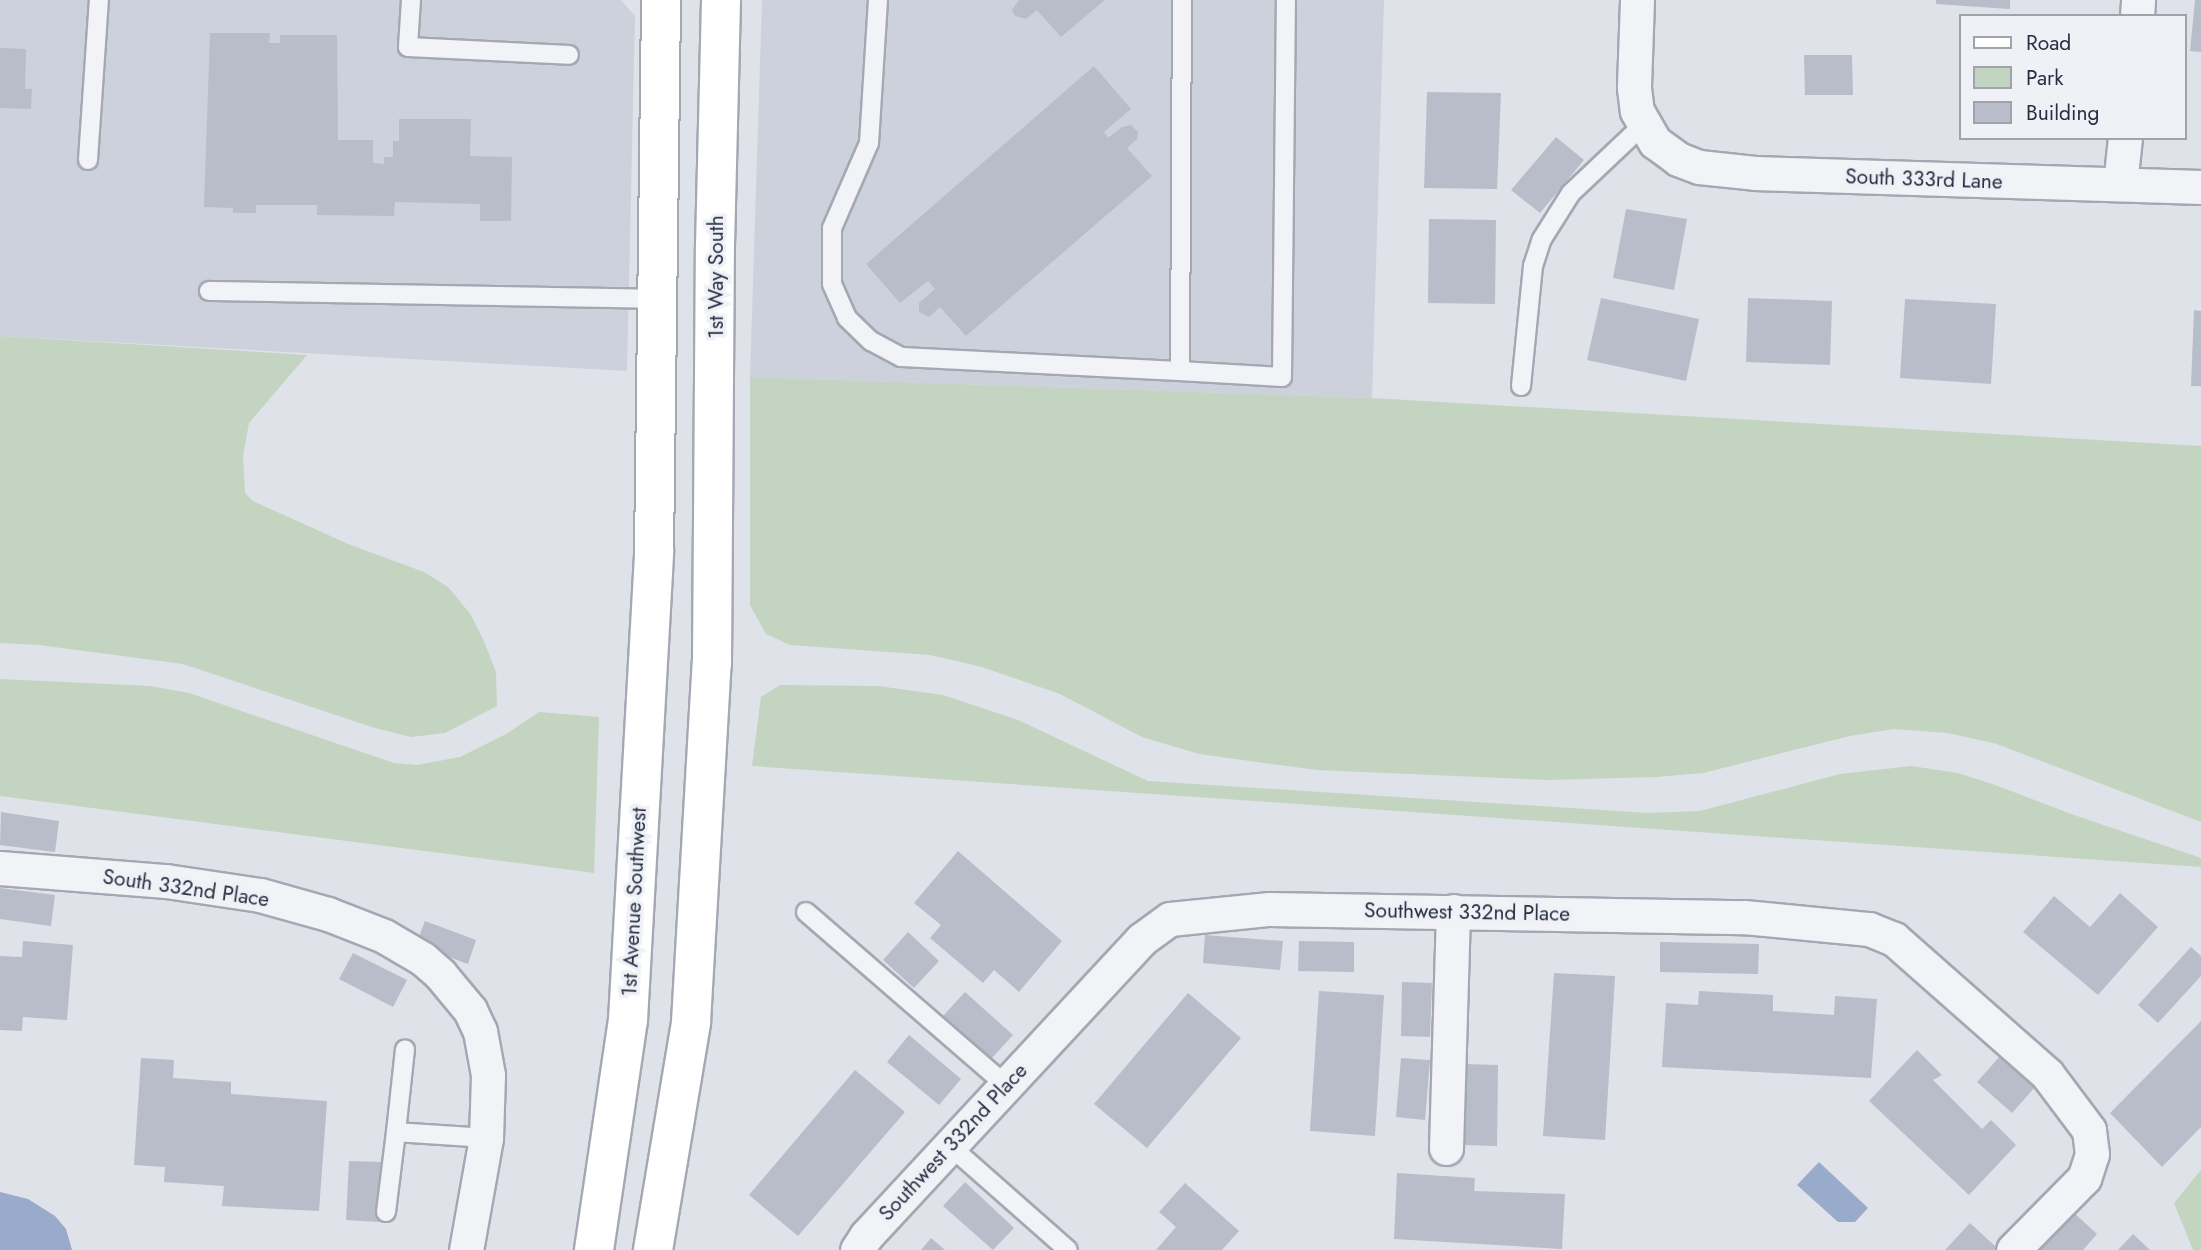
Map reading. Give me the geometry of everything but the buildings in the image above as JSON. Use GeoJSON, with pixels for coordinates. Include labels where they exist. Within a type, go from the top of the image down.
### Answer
{"type":"FeatureCollection","features":[{"type":"Feature","properties":{"kind":"main road"},"geometry":{"type":"LineString","coordinates":[[657,299],[661,0]]}},
{"type":"Feature","properties":{"kind":"main road","name":"1st Way South"},"geometry":{"type":"LineString","coordinates":[[653,1250],[691,1022],[712,663],[715,246],[721,0]]}},
{"type":"Feature","properties":{"kind":"main road","name":"1st Avenue Southwest"},"geometry":{"type":"LineString","coordinates":[[594,1250],[628,1020],[654,552],[657,299]]}},
{"type":"Feature","properties":{"kind":"street"},"geometry":{"type":"LineString","coordinates":[[1637,0],[1634,88],[1637,111],[1649,134]]}},
{"type":"Feature","properties":{"kind":"street","name":"South 333rd Lane"},"geometry":{"type":"LineString","coordinates":[[1649,134],[1678,159],[1726,171],[2201,187]]}},
{"type":"Feature","properties":{"kind":"street"},"geometry":{"type":"LineString","coordinates":[[2120,184],[2125,140]]}},
{"type":"Feature","properties":{"kind":"street","name":"South 332nd Place"},"geometry":{"type":"LineString","coordinates":[[0,868],[166,881],[260,895],[328,914],[402,945],[423,959],[449,983],[470,1010],[480,1031],[488,1075],[486,1138],[466,1250]]}},
{"type":"Feature","properties":{"kind":"street","name":"Southwest 332nd Place"},"geometry":{"type":"LineString","coordinates":[[857,1250],[1142,939],[1170,919],[1269,909],[1744,917],[1869,929],[1894,939],[2047,1073],[2089,1130],[2092,1154],[2084,1178],[2013,1250]]}},
{"type":"Feature","properties":{"kind":"street"},"geometry":{"type":"LineString","coordinates":[[1446,1148],[1453,912]]}},
{"type":"Feature","properties":{"kind":"lane"},"geometry":{"type":"LineString","coordinates":[[88,160],[99,0]]}},
{"type":"Feature","properties":{"kind":"lane"},"geometry":{"type":"LineString","coordinates":[[411,0],[408,47],[569,55]]}},
{"type":"Feature","properties":{"kind":"lane"},"geometry":{"type":"LineString","coordinates":[[878,0],[869,143],[832,228],[832,284],[847,318],[871,341],[901,357],[1282,377],[1286,0]]}},
{"type":"Feature","properties":{"kind":"lane"},"geometry":{"type":"LineString","coordinates":[[1180,371],[1182,0]]}},
{"type":"Feature","properties":{"kind":"lane"},"geometry":{"type":"LineString","coordinates":[[1521,386],[1533,266],[1542,239],[1571,193],[1649,134]]}},
{"type":"Feature","properties":{"kind":"lane"},"geometry":{"type":"LineString","coordinates":[[209,291],[657,299]]}},
{"type":"Feature","properties":{"kind":"lane"},"geometry":{"type":"LineString","coordinates":[[806,912],[1006,1085]]}},
{"type":"Feature","properties":{"kind":"lane"},"geometry":{"type":"LineString","coordinates":[[386,1212],[405,1049]]}},
{"type":"Feature","properties":{"kind":"lane"},"geometry":{"type":"LineString","coordinates":[[396,1132],[486,1138]]}},
{"type":"Feature","properties":{"kind":"lane"},"geometry":{"type":"LineString","coordinates":[[950,1146],[1068,1250]]}},
{"type":"Feature","properties":{"kind":"shaded area"},"geometry":{"type":"Polygon","coordinates":[[[0,0],[621,0],[635,16],[627,371],[0,336],[0,0]]]}},
{"type":"Feature","properties":{"kind":"shaded area"},"geometry":{"type":"Polygon","coordinates":[[[762,0],[1384,0],[1372,398],[750,377],[762,0]]]}},
{"type":"Feature","properties":{"kind":"green space"},"geometry":{"type":"Polygon","coordinates":[[[0,336],[307,355],[249,423],[243,456],[245,493],[253,501],[348,544],[424,572],[448,587],[471,615],[483,639],[496,672],[497,706],[445,733],[411,737],[375,728],[183,664],[39,645],[0,643],[0,336]]]}},
{"type":"Feature","properties":{"kind":"green space"},"geometry":{"type":"Polygon","coordinates":[[[750,377],[1372,398],[2201,446],[2201,822],[1997,744],[1948,733],[1893,729],[1850,736],[1703,773],[1656,777],[1548,780],[1317,770],[1199,754],[1142,737],[1060,694],[982,667],[930,655],[790,645],[766,634],[750,605],[750,377]]]}},
{"type":"Feature","properties":{"kind":"green space"},"geometry":{"type":"Polygon","coordinates":[[[0,679],[150,686],[189,693],[394,763],[417,765],[460,757],[508,733],[539,712],[599,717],[594,873],[0,796],[0,679]]]}},
{"type":"Feature","properties":{"kind":"green space"},"geometry":{"type":"Polygon","coordinates":[[[780,685],[878,686],[943,695],[1018,720],[1148,781],[1648,813],[1700,811],[1840,774],[1911,766],[1958,773],[1995,785],[2201,858],[2201,867],[752,766],[761,697],[780,685]]]}},
{"type":"Feature","properties":{"kind":"green space"},"geometry":{"type":"Polygon","coordinates":[[[2201,1170],[2201,1250],[2193,1250],[2174,1203],[2201,1170]]]}},
{"type":"Feature","properties":{"kind":"water"},"geometry":{"type":"Polygon","coordinates":[[[1819,1162],[1868,1208],[1855,1222],[1838,1222],[1797,1185],[1819,1162]]]}},
{"type":"Feature","properties":{"kind":"water"},"geometry":{"type":"Polygon","coordinates":[[[0,1192],[28,1199],[55,1216],[66,1229],[72,1250],[0,1250],[0,1192]]]}}]}
